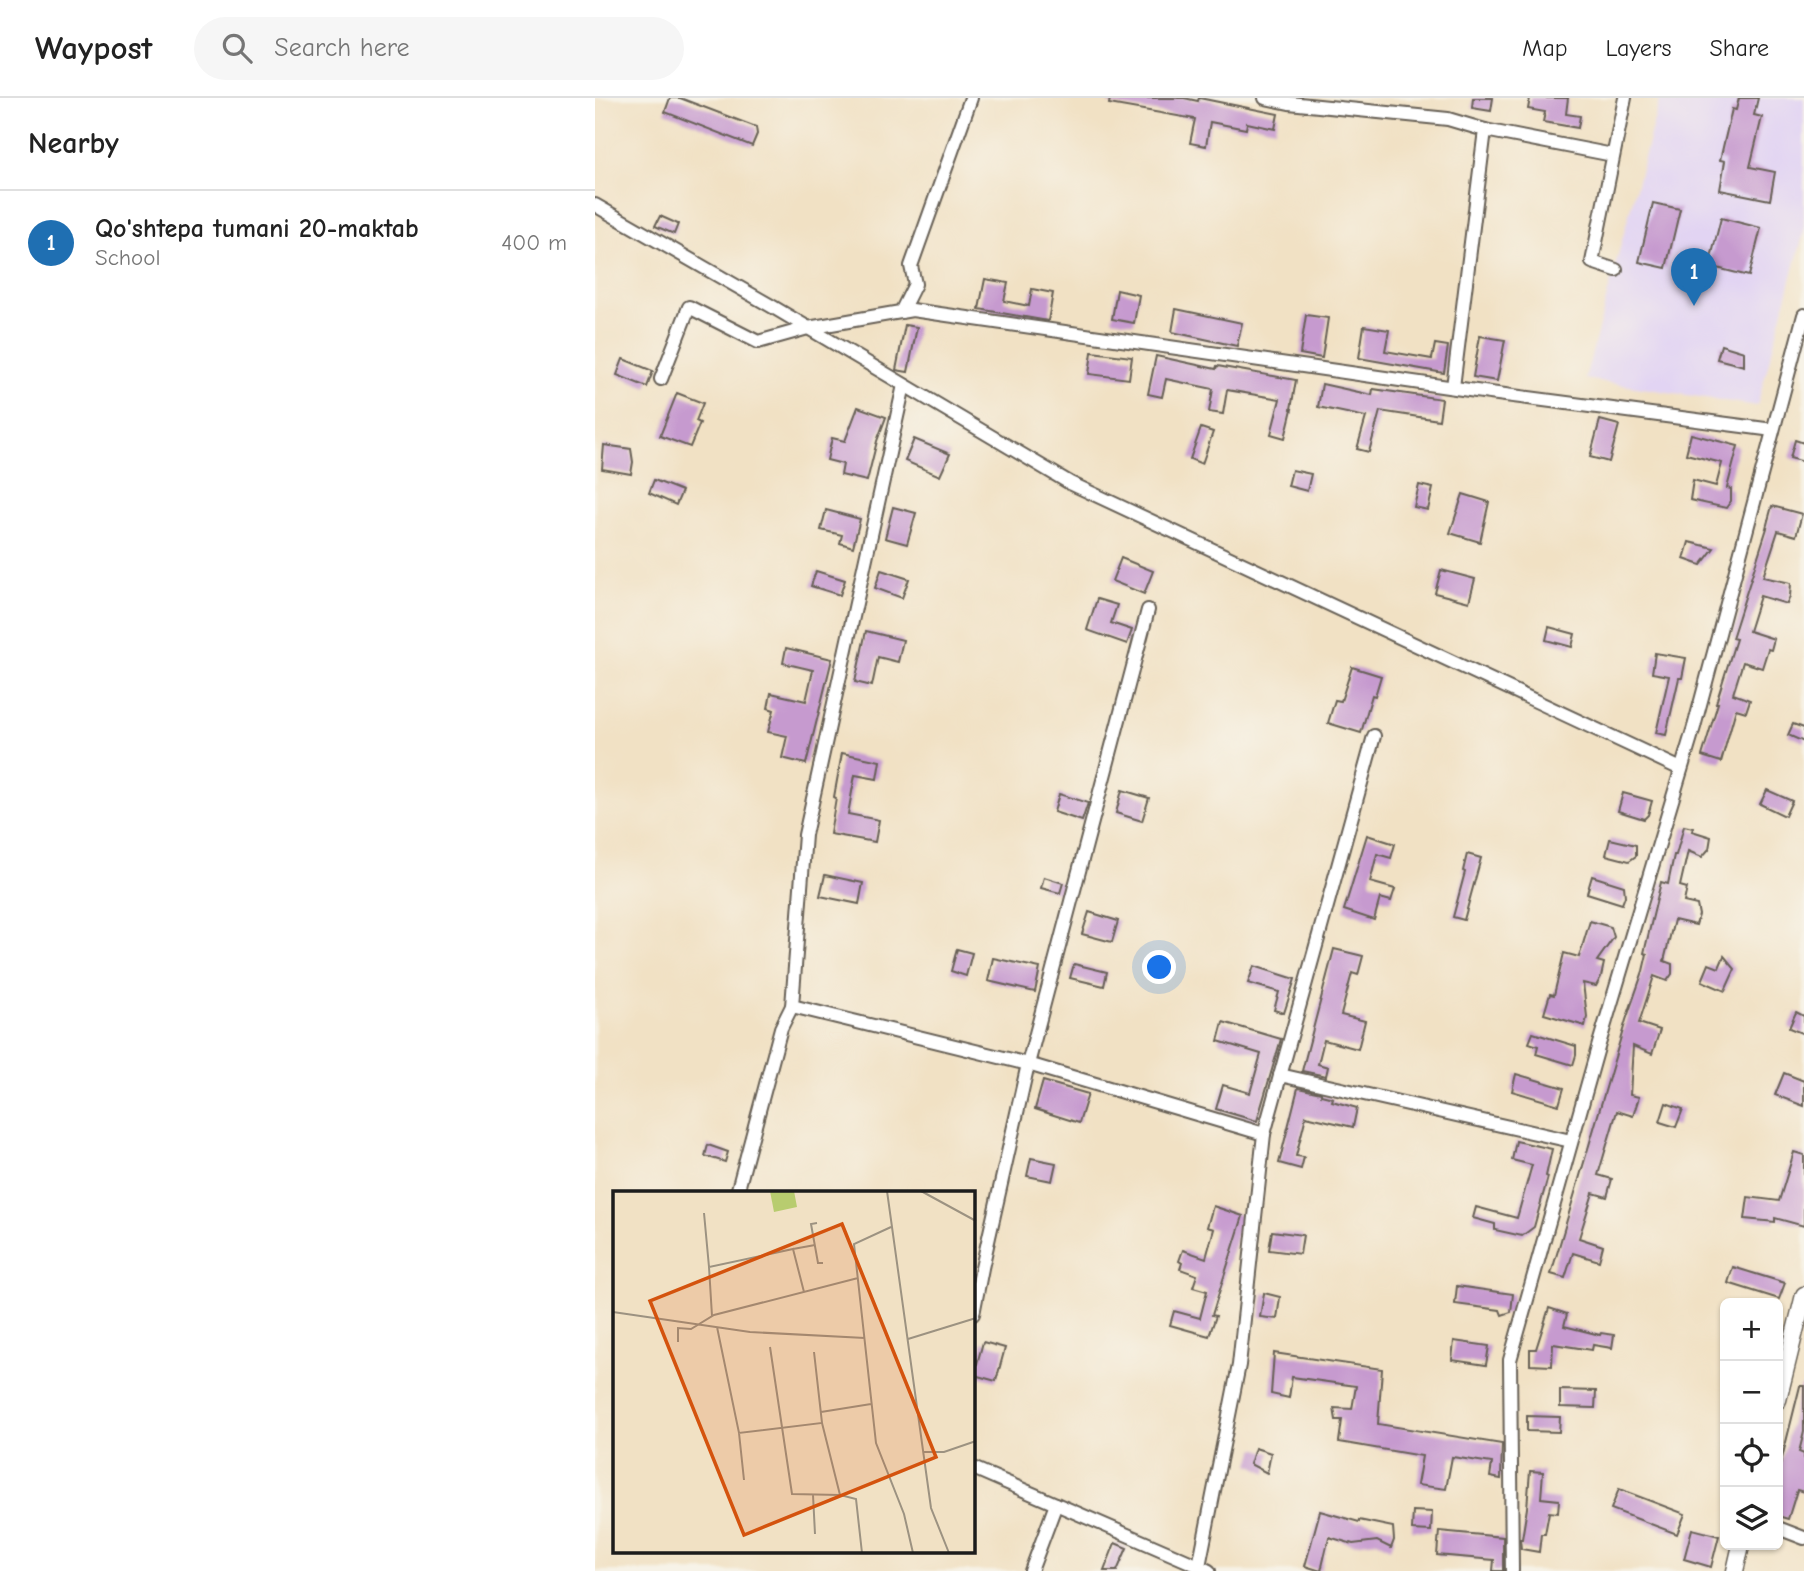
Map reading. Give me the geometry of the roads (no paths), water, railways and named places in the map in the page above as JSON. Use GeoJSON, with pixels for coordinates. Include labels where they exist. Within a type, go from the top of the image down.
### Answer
{"type":"FeatureCollection","features":[{"type":"Feature","properties":{"kind":"street"},"geometry":{"type":"LineString","coordinates":[[901,312],[915,284],[911,265],[971,98]]}},
{"type":"Feature","properties":{"kind":"street"},"geometry":{"type":"LineString","coordinates":[[1265,98],[1289,103],[1448,119],[1485,130],[1613,155]]}},
{"type":"Feature","properties":{"kind":"street"},"geometry":{"type":"LineString","coordinates":[[1616,270],[1592,262],[1625,98]]}},
{"type":"Feature","properties":{"kind":"street"},"geometry":{"type":"LineString","coordinates":[[1453,387],[1485,130]]}},
{"type":"Feature","properties":{"kind":"street"},"geometry":{"type":"LineString","coordinates":[[595,205],[1070,484],[1681,769]]}},
{"type":"Feature","properties":{"kind":"street"},"geometry":{"type":"LineString","coordinates":[[661,379],[689,307],[758,342],[808,328],[912,310],[1773,430]]}},
{"type":"Feature","properties":{"kind":"street"},"geometry":{"type":"LineString","coordinates":[[1512,1571],[1510,1360],[1571,1141],[1694,727],[1804,315]]}},
{"type":"Feature","properties":{"kind":"street"},"geometry":{"type":"LineString","coordinates":[[738,1191],[781,1028],[792,1006],[806,835],[904,385]]}},
{"type":"Feature","properties":{"kind":"street"},"geometry":{"type":"LineString","coordinates":[[975,1304],[1028,1064],[1148,610]]}},
{"type":"Feature","properties":{"kind":"street"},"geometry":{"type":"LineString","coordinates":[[975,1469],[1204,1569],[1239,1365],[1264,1133],[1374,736]]}},
{"type":"Feature","properties":{"kind":"street"},"geometry":{"type":"LineString","coordinates":[[792,1006],[1028,1064],[1264,1133]]}},
{"type":"Feature","properties":{"kind":"street"},"geometry":{"type":"LineString","coordinates":[[1280,1075],[1571,1141]]}},
{"type":"Feature","properties":{"kind":"street"},"geometry":{"type":"LineString","coordinates":[[1783,1380],[1804,1295]]}},
{"type":"Feature","properties":{"kind":"street"},"geometry":{"type":"LineString","coordinates":[[1031,1571],[1056,1504]]}},
{"type":"Feature","properties":{"kind":"street"},"geometry":{"type":"LineString","coordinates":[[1783,1530],[1804,1538]]}},
{"type":"Feature","properties":{"kind":"street"},"geometry":{"type":"LineString","coordinates":[[1735,1571],[1740,1550]]}},
{"type":"Feature","properties":{"kind":"place","name":"Qo'shtepa tumani 20-maktab"},"geometry":{"type":"Point","coordinates":[1694,306]}}]}
